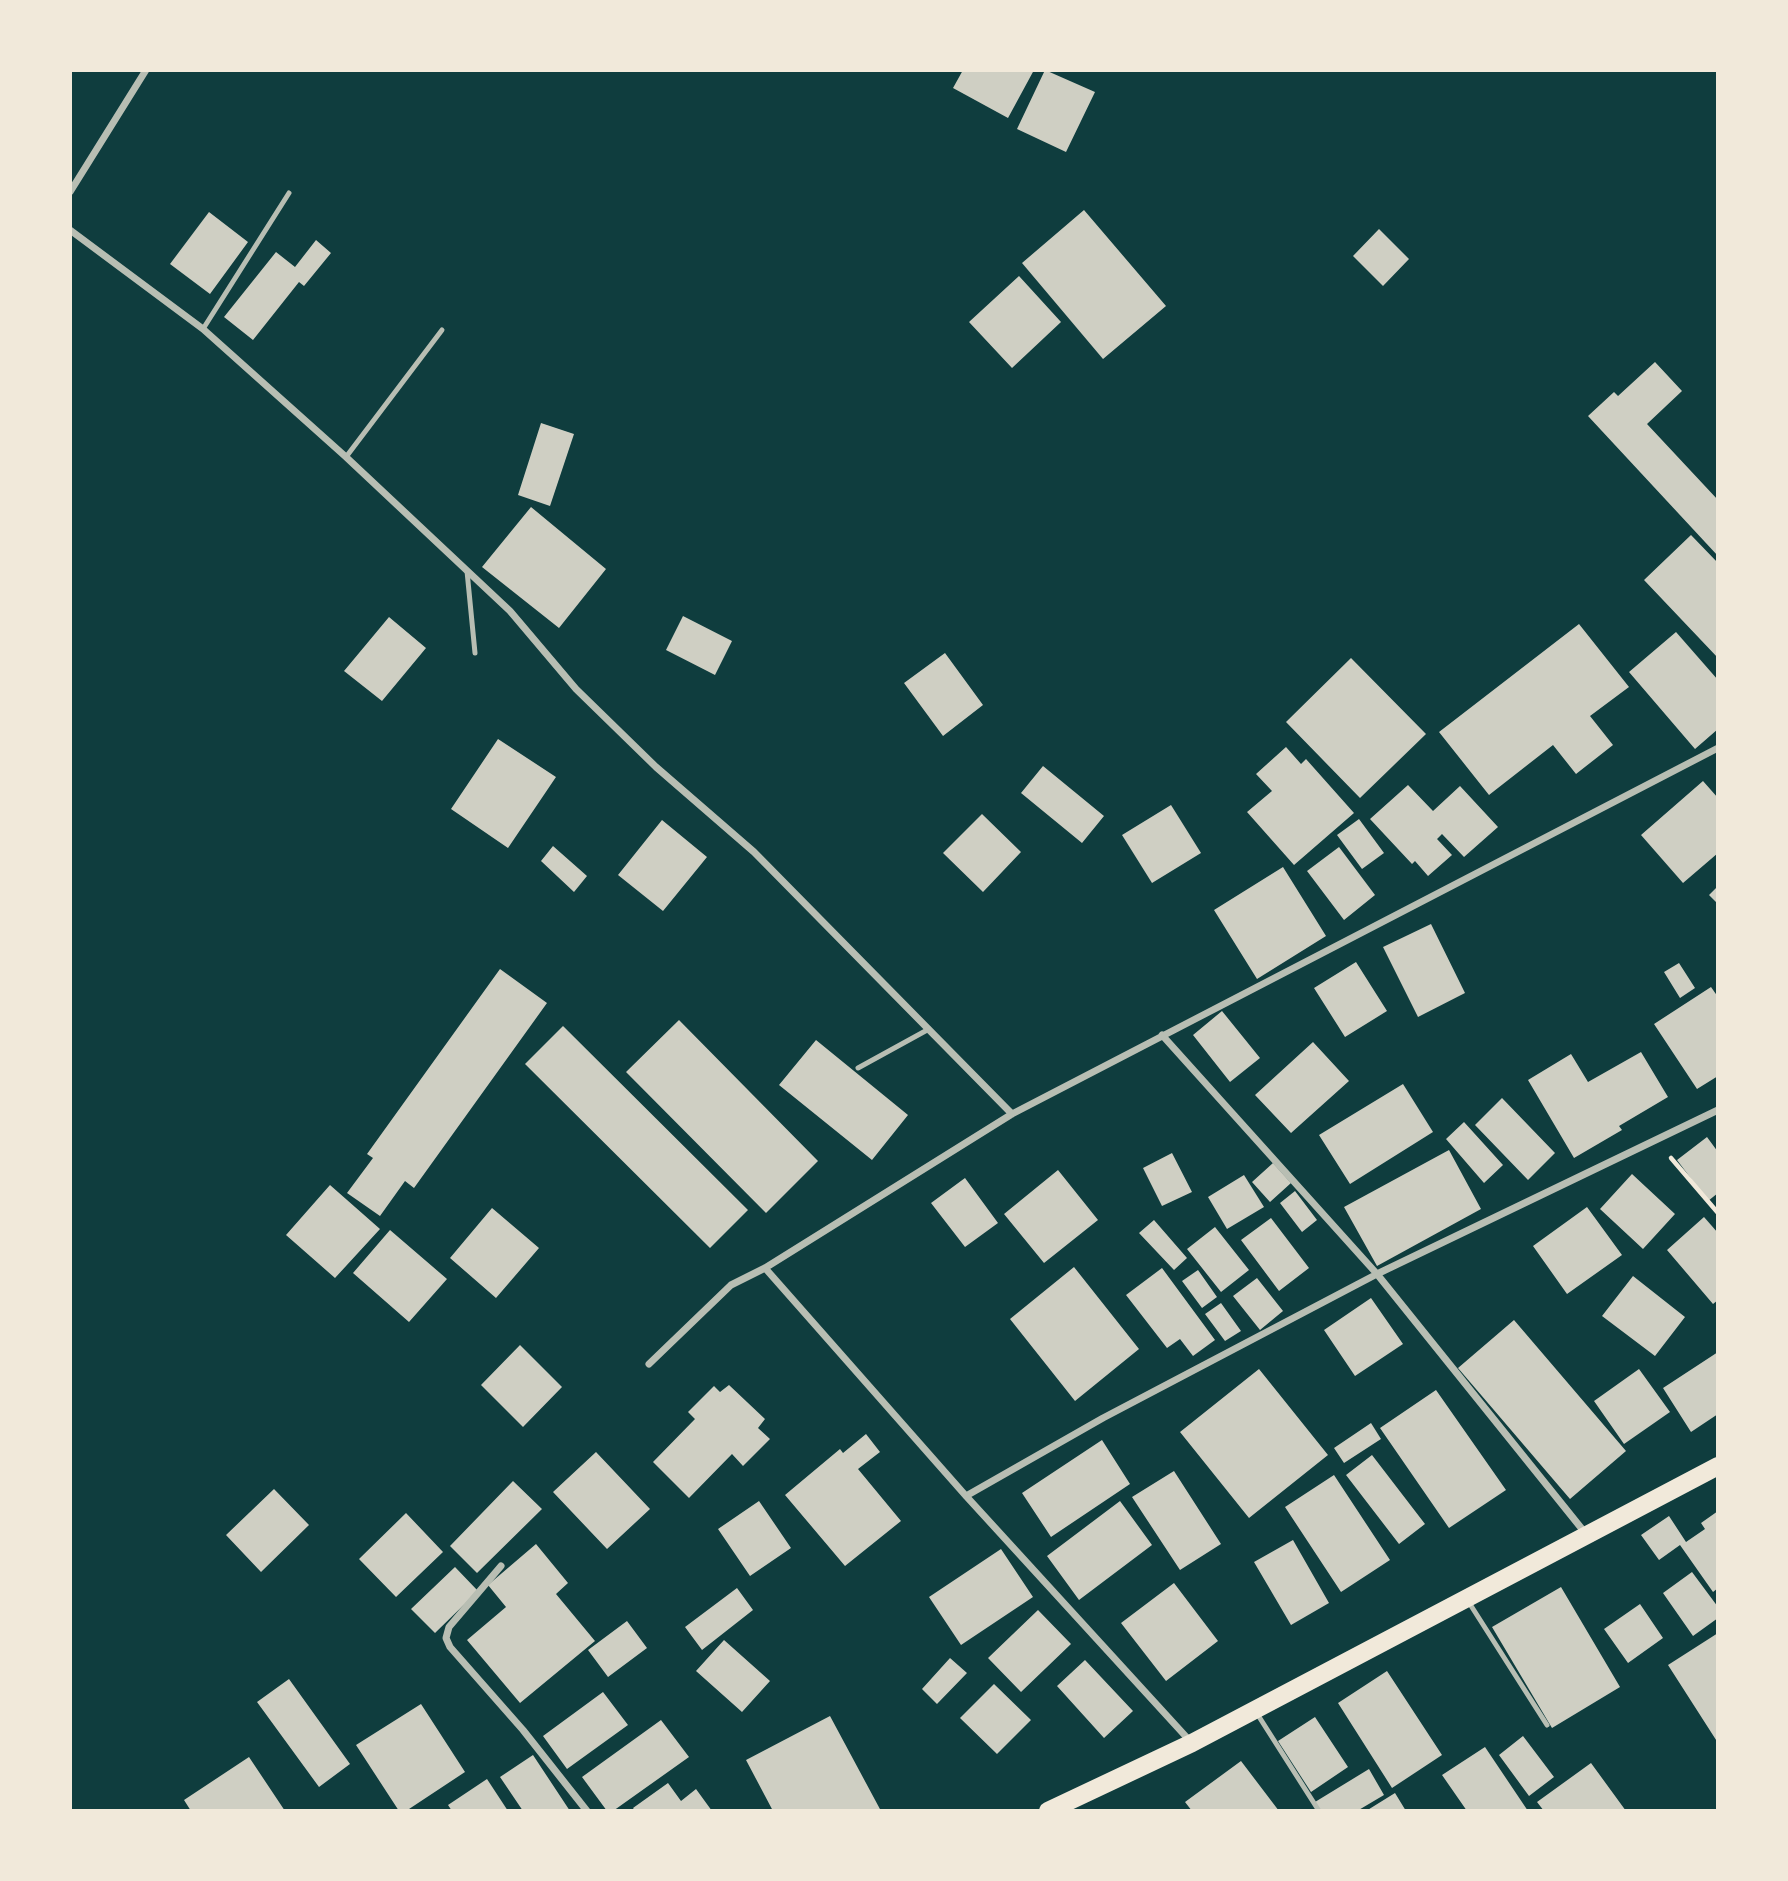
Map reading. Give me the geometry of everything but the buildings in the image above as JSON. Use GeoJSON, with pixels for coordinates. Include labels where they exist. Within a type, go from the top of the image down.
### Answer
{"type":"FeatureCollection","features":[{"type":"Feature","properties":{"kind":"main road"},"geometry":{"type":"LineString","coordinates":[[1048,1811],[1192,1742],[1718,1466]]}},
{"type":"Feature","properties":{"kind":"street"},"geometry":{"type":"LineString","coordinates":[[70,192],[146,70]]}},
{"type":"Feature","properties":{"kind":"street"},"geometry":{"type":"LineString","coordinates":[[70,230],[203,329],[346,457],[510,611],[576,689],[656,766],[754,852],[1012,1114]]}},
{"type":"Feature","properties":{"kind":"street"},"geometry":{"type":"LineString","coordinates":[[649,1364],[731,1285],[765,1268],[1012,1114],[1718,749]]}},
{"type":"Feature","properties":{"kind":"street"},"geometry":{"type":"LineString","coordinates":[[1162,1035],[1377,1274],[1586,1534]]}},
{"type":"Feature","properties":{"kind":"street"},"geometry":{"type":"LineString","coordinates":[[966,1496],[1103,1418],[1377,1274],[1718,1110]]}},
{"type":"Feature","properties":{"kind":"street"},"geometry":{"type":"LineString","coordinates":[[765,1268],[966,1496],[1192,1742]]}},
{"type":"Feature","properties":{"kind":"street"},"geometry":{"type":"LineString","coordinates":[[501,1566],[449,1627],[446,1638],[450,1647],[523,1730],[587,1811]]}},
{"type":"Feature","properties":{"kind":"lane"},"geometry":{"type":"LineString","coordinates":[[203,329],[289,193]]}},
{"type":"Feature","properties":{"kind":"lane"},"geometry":{"type":"LineString","coordinates":[[346,457],[442,330]]}},
{"type":"Feature","properties":{"kind":"lane"},"geometry":{"type":"LineString","coordinates":[[467,571],[475,653]]}},
{"type":"Feature","properties":{"kind":"lane"},"geometry":{"type":"LineString","coordinates":[[858,1068],[929,1029]]}},
{"type":"Feature","properties":{"kind":"lane"},"geometry":{"type":"LineString","coordinates":[[1466,1599],[1547,1725]]}},
{"type":"Feature","properties":{"kind":"lane"},"geometry":{"type":"LineString","coordinates":[[1254,1710],[1319,1811]]}},
{"type":"Feature","properties":{"kind":"path"},"geometry":{"type":"LineString","coordinates":[[1657,1141],[1718,1213]]}}]}
